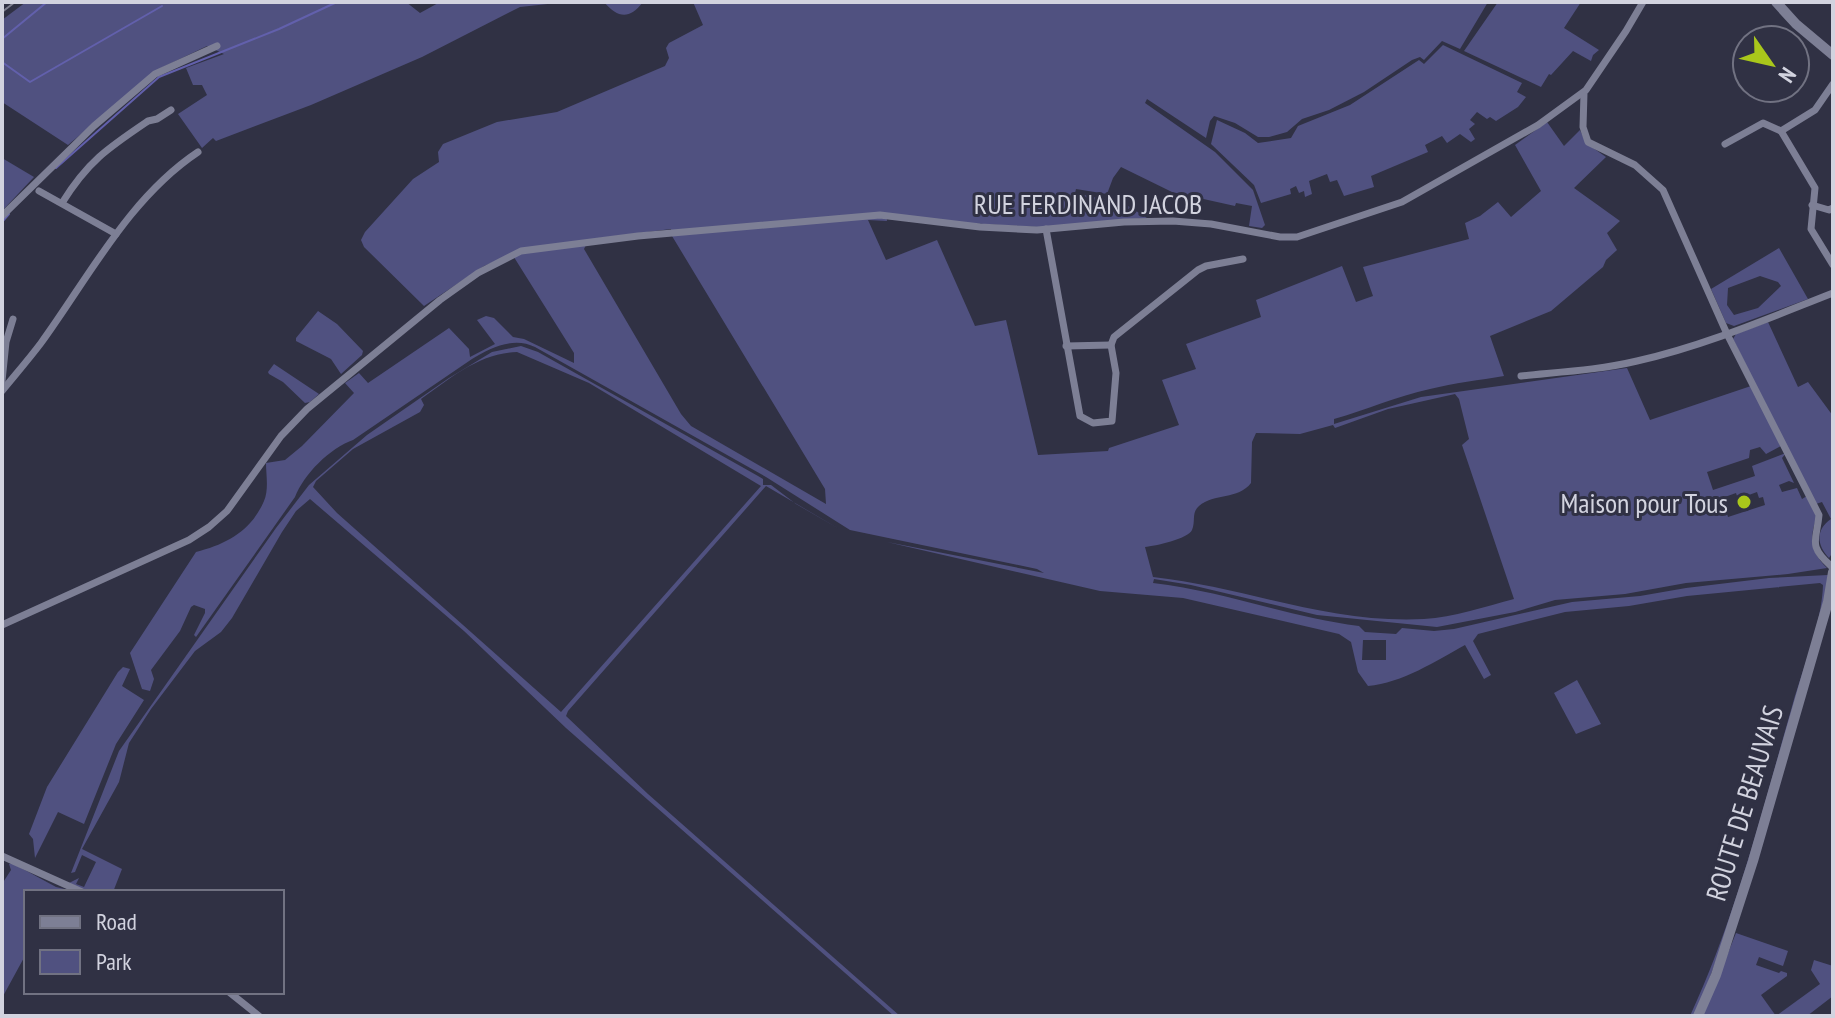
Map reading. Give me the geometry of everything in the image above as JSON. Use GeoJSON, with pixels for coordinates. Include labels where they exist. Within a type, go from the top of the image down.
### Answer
{"type":"FeatureCollection","features":[{"type":"Feature","properties":{"kind":"main road"},"geometry":{"type":"LineString","coordinates":[[1776,2],[1796,24],[1833,55]]}},
{"type":"Feature","properties":{"kind":"main road","name":"ROUTE DE BEAUVAIS"},"geometry":{"type":"LineString","coordinates":[[1698,1016],[1723,953],[1753,861],[1831,597],[1832,567]]}},
{"type":"Feature","properties":{"kind":"street","name":"RUE FERDINAND JACOB"},"geometry":{"type":"LineString","coordinates":[[2,625],[189,540],[209,527],[227,511],[281,436],[307,409],[440,300],[478,273],[521,251],[638,236],[880,215],[980,227],[1046,229],[1173,221],[1297,237],[1402,202],[1525,133],[1584,93],[1643,2]]}},
{"type":"Feature","properties":{"kind":"street"},"geometry":{"type":"LineString","coordinates":[[2,216],[85,134],[155,74],[217,46]]}},
{"type":"Feature","properties":{"kind":"street"},"geometry":{"type":"LineString","coordinates":[[1781,131],[1815,110],[1833,84]]}},
{"type":"Feature","properties":{"kind":"street"},"geometry":{"type":"LineString","coordinates":[[1584,93],[1583,127],[1587,140],[1641,169],[1663,190],[1727,334],[1819,515],[1814,541],[1820,556],[1832,567]]}},
{"type":"Feature","properties":{"kind":"street"},"geometry":{"type":"LineString","coordinates":[[62,203],[80,173],[105,150],[148,121],[171,110]]}},
{"type":"Feature","properties":{"kind":"street"},"geometry":{"type":"LineString","coordinates":[[1725,144],[1763,123],[1781,131],[1815,188],[1811,229],[1833,265]]}},
{"type":"Feature","properties":{"kind":"street"},"geometry":{"type":"LineString","coordinates":[[2,391],[40,345],[116,234],[171,173],[198,152]]}},
{"type":"Feature","properties":{"kind":"street"},"geometry":{"type":"LineString","coordinates":[[39,191],[116,234]]}},
{"type":"Feature","properties":{"kind":"street"},"geometry":{"type":"LineString","coordinates":[[1812,205],[1829,210],[1833,208]]}},
{"type":"Feature","properties":{"kind":"street"},"geometry":{"type":"LineString","coordinates":[[1046,229],[1080,416],[1093,423],[1112,421],[1116,373],[1111,345],[1114,337],[1198,270],[1243,259]]}},
{"type":"Feature","properties":{"kind":"street"},"geometry":{"type":"LineString","coordinates":[[1521,376],[1636,361],[1727,334],[1833,293]]}},
{"type":"Feature","properties":{"kind":"street"},"geometry":{"type":"LineString","coordinates":[[2,381],[6,342],[13,319]]}},
{"type":"Feature","properties":{"kind":"street"},"geometry":{"type":"LineString","coordinates":[[1066,346],[1111,345]]}},
{"type":"Feature","properties":{"kind":"street"},"geometry":{"type":"LineString","coordinates":[[2,856],[78,890]]}},
{"type":"Feature","properties":{"kind":"street"},"geometry":{"type":"LineString","coordinates":[[232,994],[259,1016]]}},
{"type":"Feature","properties":{"kind":"green space"},"geometry":{"type":"Polygon","coordinates":[[[26,2],[406,2],[420,13],[440,2],[566,2],[520,7],[422,57],[311,105],[216,141],[213,138],[202,148],[178,114],[207,95],[202,85],[193,85],[186,68],[224,54],[207,46],[159,69],[68,145],[2,102],[2,20],[26,2]]]}},
{"type":"Feature","properties":{"kind":"green space"},"geometry":{"type":"Polygon","coordinates":[[[604,2],[643,2],[633,12],[624,15],[604,2]]]}},
{"type":"Feature","properties":{"kind":"green space"},"geometry":{"type":"Polygon","coordinates":[[[693,2],[1488,2],[1460,49],[1442,41],[1424,60],[1420,57],[1412,60],[1364,92],[1329,110],[1302,119],[1287,132],[1258,137],[1235,123],[1214,116],[1206,138],[1147,99],[1145,103],[1215,152],[1253,190],[1265,225],[1262,228],[1249,226],[1252,206],[1236,203],[1235,206],[1172,192],[1121,167],[1107,194],[1076,189],[1075,193],[1125,204],[1147,218],[1038,227],[886,214],[887,221],[868,220],[886,260],[937,240],[975,326],[1006,320],[1038,455],[1108,451],[1109,448],[1179,425],[1162,380],[1196,369],[1186,344],[1261,317],[1256,300],[1342,266],[1356,302],[1373,296],[1363,267],[1469,239],[1465,223],[1498,202],[1511,217],[1541,191],[1515,145],[1547,122],[1564,146],[1580,130],[1586,143],[1606,157],[1574,188],[1620,221],[1607,233],[1617,250],[1603,267],[1551,311],[1490,336],[1504,376],[1418,392],[1334,419],[1334,424],[1421,397],[1627,368],[1650,420],[1751,386],[1781,446],[1766,454],[1760,447],[1750,450],[1749,458],[1707,472],[1713,490],[1755,476],[1752,466],[1786,453],[1782,458],[1794,483],[1789,481],[1779,485],[1782,492],[1797,488],[1802,499],[1807,496],[1817,516],[1812,538],[1814,550],[1827,568],[1555,600],[1515,612],[1437,627],[1317,615],[1191,585],[1154,579],[1153,583],[1359,626],[1365,632],[1396,634],[1402,628],[1454,629],[1572,602],[1769,578],[1828,575],[1828,585],[1768,802],[1734,910],[1695,1016],[1690,1016],[1735,901],[1811,645],[1822,599],[1823,585],[1820,583],[1565,612],[1478,634],[1473,641],[1491,675],[1484,679],[1465,645],[1406,676],[1368,686],[1358,672],[1351,642],[1339,634],[1183,598],[1100,591],[887,542],[1044,573],[1037,569],[850,530],[766,477],[535,347],[511,343],[494,347],[472,359],[319,463],[196,637],[194,635],[205,609],[194,605],[191,607],[180,631],[151,670],[154,679],[150,691],[142,689],[130,653],[196,552],[218,545],[245,528],[266,497],[266,463],[285,460],[302,446],[354,393],[345,383],[359,373],[368,383],[449,328],[469,349],[470,357],[495,344],[477,320],[486,316],[494,318],[513,337],[524,339],[574,363],[574,353],[512,254],[484,266],[424,306],[364,247],[361,240],[365,232],[413,179],[439,162],[438,152],[443,144],[497,122],[557,112],[665,66],[669,58],[666,48],[669,43],[703,25],[693,2]],[[671,229],[600,238],[584,249],[691,426],[826,504],[825,489],[672,236],[671,229]],[[1455,394],[1388,409],[1335,428],[1333,425],[1300,434],[1256,433],[1252,442],[1251,483],[1240,492],[1212,499],[1199,506],[1189,533],[1163,544],[1145,547],[1153,577],[1221,588],[1321,611],[1389,619],[1446,616],[1514,599],[1462,445],[1469,439],[1459,399],[1455,394]],[[1757,492],[1738,499],[1736,493],[1722,498],[1728,517],[1765,505],[1763,497],[1759,498],[1757,492]],[[1363,640],[1362,660],[1386,660],[1386,640],[1363,640]]]}},
{"type":"Feature","properties":{"kind":"green space"},"geometry":{"type":"Polygon","coordinates":[[[1498,2],[1581,2],[1564,28],[1599,50],[1591,61],[1573,51],[1549,74],[1541,87],[1464,51],[1498,2]]]}},
{"type":"Feature","properties":{"kind":"green space"},"geometry":{"type":"Polygon","coordinates":[[[1443,45],[1522,83],[1517,92],[1526,97],[1518,107],[1496,121],[1477,112],[1470,120],[1475,124],[1469,129],[1475,139],[1471,142],[1460,134],[1447,143],[1442,136],[1425,145],[1428,152],[1371,176],[1374,187],[1344,196],[1337,180],[1330,182],[1327,174],[1309,181],[1312,194],[1305,197],[1304,191],[1299,193],[1296,186],[1290,189],[1291,194],[1261,203],[1254,185],[1211,144],[1217,120],[1258,143],[1291,138],[1298,126],[1350,105],[1419,60],[1424,64],[1443,45]]]}},
{"type":"Feature","properties":{"kind":"green space"},"geometry":{"type":"Polygon","coordinates":[[[2,158],[34,177],[2,211],[2,158]]]}},
{"type":"Feature","properties":{"kind":"green space"},"geometry":{"type":"Polygon","coordinates":[[[1779,248],[1808,299],[1734,326],[1726,323],[1711,289],[1779,248]],[[1760,276],[1728,288],[1727,305],[1734,315],[1758,308],[1781,286],[1760,276]]]}},
{"type":"Feature","properties":{"kind":"green space"},"geometry":{"type":"Polygon","coordinates":[[[318,311],[337,324],[363,351],[341,374],[331,359],[296,341],[318,311]]]}},
{"type":"Feature","properties":{"kind":"green space"},"geometry":{"type":"Polygon","coordinates":[[[1768,322],[1798,387],[1808,382],[1833,416],[1833,552],[1829,558],[1820,543],[1820,532],[1831,519],[1822,502],[1816,504],[1733,339],[1736,334],[1768,322]]]}},
{"type":"Feature","properties":{"kind":"green space"},"geometry":{"type":"Polygon","coordinates":[[[521,346],[538,352],[758,476],[763,479],[763,485],[771,485],[794,502],[766,486],[566,716],[648,794],[900,1016],[894,1016],[566,728],[464,631],[310,499],[296,511],[282,532],[232,618],[221,632],[195,651],[129,743],[119,782],[82,849],[122,869],[114,890],[84,890],[69,883],[79,878],[76,884],[84,887],[96,862],[82,855],[75,872],[71,873],[119,751],[276,528],[309,485],[367,435],[449,378],[492,352],[521,346]],[[517,352],[490,357],[455,375],[421,399],[424,405],[420,412],[353,449],[313,487],[337,513],[561,712],[761,486],[589,383],[517,352]]]}},
{"type":"Feature","properties":{"kind":"green space"},"geometry":{"type":"Polygon","coordinates":[[[274,364],[319,394],[305,403],[283,382],[269,374],[274,364]]]}},
{"type":"Feature","properties":{"kind":"green space"},"geometry":{"type":"Polygon","coordinates":[[[123,667],[130,669],[122,686],[144,700],[116,744],[84,824],[58,812],[35,858],[33,839],[29,834],[47,787],[123,667]]]}},
{"type":"Feature","properties":{"kind":"green space"},"geometry":{"type":"Polygon","coordinates":[[[1577,680],[1601,724],[1576,734],[1554,693],[1577,680]]]}},
{"type":"Feature","properties":{"kind":"green space"},"geometry":{"type":"Polygon","coordinates":[[[9,864],[69,890],[24,890],[24,958],[2,998],[2,884],[11,870],[9,864]]]}},
{"type":"Feature","properties":{"kind":"green space"},"geometry":{"type":"Polygon","coordinates":[[[1736,933],[1788,951],[1783,966],[1759,957],[1756,965],[1787,973],[1761,995],[1776,1016],[1703,1016],[1736,933]]]}},
{"type":"Feature","properties":{"kind":"green space"},"geometry":{"type":"Polygon","coordinates":[[[1814,960],[1833,966],[1833,996],[1807,1016],[1776,1016],[1820,984],[1811,970],[1814,960]]]}},
{"type":"Feature","properties":{"kind":"waterway"},"geometry":{"type":"LineString","coordinates":[[2,39],[47,2]]}},
{"type":"Feature","properties":{"kind":"waterway"},"geometry":{"type":"LineString","coordinates":[[56,168],[159,77],[337,2]]}},
{"type":"Feature","properties":{"kind":"waterway"},"geometry":{"type":"LineString","coordinates":[[2,62],[30,82],[162,6]]}},
{"type":"Feature","properties":{"kind":"waterway"},"geometry":{"type":"LineString","coordinates":[[2,222],[9,214]]}},
{"type":"Feature","properties":{"kind":"railway"},"geometry":{"type":"LineString","coordinates":[[2,12],[15,2]]}},
{"type":"Feature","properties":{"kind":"place","name":"Maison pour Tous"},"geometry":{"type":"Point","coordinates":[1744,502]}}]}
